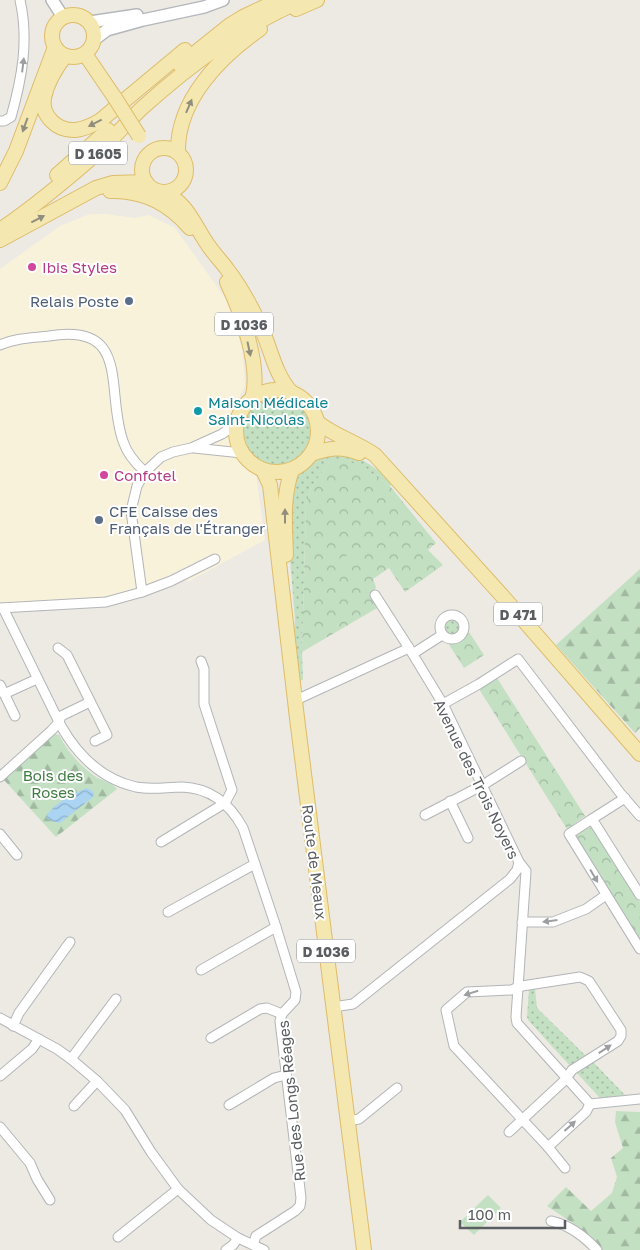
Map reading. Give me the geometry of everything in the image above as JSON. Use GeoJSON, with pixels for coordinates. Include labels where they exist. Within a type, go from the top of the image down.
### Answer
{"type":"FeatureCollection","features":[{"type":"Feature","properties":{"kind":"main road"},"geometry":{"type":"LineString","coordinates":[[52,0],[63,17]]}},
{"type":"Feature","properties":{"kind":"main road"},"geometry":{"type":"LineString","coordinates":[[90,22],[127,17],[207,0]]}},
{"type":"Feature","properties":{"kind":"main road"},"geometry":{"type":"LineString","coordinates":[[95,39],[94,30],[90,22],[84,17],[70,15],[63,17],[54,27],[52,41],[60,51],[79,57],[90,50],[95,39],[107,30],[204,7],[223,0]]}},
{"type":"Feature","properties":{"kind":"main road"},"geometry":{"type":"LineString","coordinates":[[60,51],[44,98],[44,108],[50,119],[56,124],[62,128],[76,130],[91,126],[101,120],[182,52],[214,31],[279,0]]}},
{"type":"Feature","properties":{"kind":"main road","name":"D 1605"},"geometry":{"type":"LineString","coordinates":[[0,230],[51,192],[98,153],[141,109],[190,68],[240,32],[280,10],[303,0]]}},
{"type":"Feature","properties":{"kind":"main road"},"geometry":{"type":"LineString","coordinates":[[172,150],[191,100],[215,67],[240,43],[266,25],[317,0]]}},
{"type":"Feature","properties":{"kind":"main road","name":"D 1605"},"geometry":{"type":"LineString","coordinates":[[0,220],[50,181],[158,84],[230,25]]}},
{"type":"Feature","properties":{"kind":"main road"},"geometry":{"type":"LineString","coordinates":[[0,183],[60,51]]}},
{"type":"Feature","properties":{"kind":"main road"},"geometry":{"type":"LineString","coordinates":[[85,54],[138,136],[143,162],[142,169],[146,182],[150,187],[162,192],[175,189],[184,178],[186,164],[172,150],[147,142],[138,136]]}},
{"type":"Feature","properties":{"kind":"main road"},"geometry":{"type":"LineString","coordinates":[[143,162],[151,152],[172,150]]}},
{"type":"Feature","properties":{"kind":"main road","name":"D 1036"},"geometry":{"type":"LineString","coordinates":[[184,178],[184,193],[189,213]]}},
{"type":"Feature","properties":{"kind":"main road"},"geometry":{"type":"LineString","coordinates":[[0,240],[86,192],[106,185],[146,182]]}},
{"type":"Feature","properties":{"kind":"main road"},"geometry":{"type":"LineString","coordinates":[[77,198],[110,191],[130,192],[155,199],[181,217],[211,249]]}},
{"type":"Feature","properties":{"kind":"main road","name":"D 1036"},"geometry":{"type":"LineString","coordinates":[[162,192],[175,199],[189,213],[211,249],[234,298],[245,331],[254,378],[252,399]]}},
{"type":"Feature","properties":{"kind":"main road","name":"D 1036"},"geometry":{"type":"LineString","coordinates":[[211,249],[230,273],[252,310],[266,338],[279,376],[292,393]]}},
{"type":"Feature","properties":{"kind":"main road"},"geometry":{"type":"LineString","coordinates":[[271,391],[292,393],[307,404],[313,413],[316,422],[317,440],[311,454],[304,462],[292,470],[278,472],[263,470],[250,462],[242,453],[237,440],[237,423],[243,408],[259,395],[271,391]]}},
{"type":"Feature","properties":{"kind":"main road","name":"D 471"},"geometry":{"type":"LineString","coordinates":[[316,422],[336,435],[368,450],[395,477],[505,599],[640,754]]}},
{"type":"Feature","properties":{"kind":"main road","name":"D 471"},"geometry":{"type":"LineString","coordinates":[[311,454],[335,448],[352,450],[370,459],[395,477]]}},
{"type":"Feature","properties":{"kind":"main road","name":"Route de Meaux"},"geometry":{"type":"LineString","coordinates":[[263,470],[270,485],[364,1250]]}},
{"type":"Feature","properties":{"kind":"main road","name":"Route de Meaux"},"geometry":{"type":"LineString","coordinates":[[290,652],[292,592],[286,559],[285,511],[287,481],[292,470]]}},
{"type":"Feature","properties":{"kind":"street"},"geometry":{"type":"LineString","coordinates":[[0,121],[11,117],[23,66],[24,18],[20,0]]}},
{"type":"Feature","properties":{"kind":"street"},"geometry":{"type":"LineString","coordinates":[[0,345],[9,340],[68,333],[83,335],[96,341],[106,353],[111,364],[123,442],[129,455],[145,472]]}},
{"type":"Feature","properties":{"kind":"street"},"geometry":{"type":"LineString","coordinates":[[142,592],[130,511],[137,486],[145,472],[161,457],[191,448],[222,434],[237,423]]}},
{"type":"Feature","properties":{"kind":"street"},"geometry":{"type":"LineString","coordinates":[[191,448],[242,453]]}},
{"type":"Feature","properties":{"kind":"street"},"geometry":{"type":"LineString","coordinates":[[215,559],[171,581],[142,592],[106,602],[2,608],[59,722],[77,751],[91,765],[108,776],[126,784],[144,788],[192,788],[210,794],[225,803]]}},
{"type":"Feature","properties":{"kind":"street","name":"Avenue des Trois Noyers"},"geometry":{"type":"LineString","coordinates":[[333,1007],[353,1004],[510,879],[519,862],[443,704],[374,595]]}},
{"type":"Feature","properties":{"kind":"street"},"geometry":{"type":"LineString","coordinates":[[296,700],[411,651],[442,635]]}},
{"type":"Feature","properties":{"kind":"street"},"geometry":{"type":"LineString","coordinates":[[58,648],[67,655],[107,735],[95,741]]}},
{"type":"Feature","properties":{"kind":"street"},"geometry":{"type":"LineString","coordinates":[[443,704],[518,659],[640,816]]}},
{"type":"Feature","properties":{"kind":"street"},"geometry":{"type":"LineString","coordinates":[[161,842],[225,803],[232,790],[204,704],[204,669],[201,661]]}},
{"type":"Feature","properties":{"kind":"street"},"geometry":{"type":"LineString","coordinates":[[4,694],[37,679]]}},
{"type":"Feature","properties":{"kind":"street"},"geometry":{"type":"LineString","coordinates":[[0,685],[16,716]]}},
{"type":"Feature","properties":{"kind":"street"},"geometry":{"type":"LineString","coordinates":[[0,777],[59,722],[61,716],[90,702]]}},
{"type":"Feature","properties":{"kind":"street"},"geometry":{"type":"LineString","coordinates":[[425,814],[483,785],[521,761]]}},
{"type":"Feature","properties":{"kind":"street"},"geometry":{"type":"LineString","coordinates":[[625,798],[569,834],[640,949]]}},
{"type":"Feature","properties":{"kind":"street"},"geometry":{"type":"LineString","coordinates":[[450,801],[468,838]]}},
{"type":"Feature","properties":{"kind":"street","name":"Rue des Longs Réages"},"geometry":{"type":"LineString","coordinates":[[225,803],[243,828],[296,992],[295,1000],[282,1014],[280,1021],[301,1198],[300,1206],[296,1211],[256,1236],[253,1245]]}},
{"type":"Feature","properties":{"kind":"street"},"geometry":{"type":"LineString","coordinates":[[592,819],[640,896]]}},
{"type":"Feature","properties":{"kind":"street"},"geometry":{"type":"LineString","coordinates":[[0,834],[17,854]]}},
{"type":"Feature","properties":{"kind":"street"},"geometry":{"type":"LineString","coordinates":[[519,862],[526,871],[523,895],[517,1023],[590,1104]]}},
{"type":"Feature","properties":{"kind":"street"},"geometry":{"type":"LineString","coordinates":[[168,912],[255,864]]}},
{"type":"Feature","properties":{"kind":"street"},"geometry":{"type":"LineString","coordinates":[[510,879],[523,895]]}},
{"type":"Feature","properties":{"kind":"street"},"geometry":{"type":"LineString","coordinates":[[522,922],[553,922],[586,909],[606,895]]}},
{"type":"Feature","properties":{"kind":"street"},"geometry":{"type":"LineString","coordinates":[[201,970],[276,927]]}},
{"type":"Feature","properties":{"kind":"street"},"geometry":{"type":"LineString","coordinates":[[13,1026],[19,1014],[70,942]]}},
{"type":"Feature","properties":{"kind":"street"},"geometry":{"type":"LineString","coordinates":[[509,1132],[522,1119],[565,1080],[572,1070],[618,1041],[621,1036],[621,1030],[589,981],[580,977],[518,987],[511,990],[474,990],[467,992],[446,1010],[454,1046],[522,1119],[548,1147],[565,1168]]}},
{"type":"Feature","properties":{"kind":"street"},"geometry":{"type":"LineString","coordinates":[[71,1059],[116,999]]}},
{"type":"Feature","properties":{"kind":"street"},"geometry":{"type":"LineString","coordinates":[[211,1038],[260,1009],[267,1008],[282,1014]]}},
{"type":"Feature","properties":{"kind":"street"},"geometry":{"type":"LineString","coordinates":[[0,1018],[71,1059],[97,1081],[125,1110],[151,1152],[178,1189],[201,1212],[238,1238],[264,1250]]}},
{"type":"Feature","properties":{"kind":"street"},"geometry":{"type":"LineString","coordinates":[[0,1076],[32,1049],[39,1039]]}},
{"type":"Feature","properties":{"kind":"street"},"geometry":{"type":"LineString","coordinates":[[229,1104],[274,1078],[286,1075]]}},
{"type":"Feature","properties":{"kind":"street"},"geometry":{"type":"LineString","coordinates":[[74,1106],[97,1081]]}},
{"type":"Feature","properties":{"kind":"street"},"geometry":{"type":"LineString","coordinates":[[347,1121],[360,1118],[397,1088]]}},
{"type":"Feature","properties":{"kind":"street"},"geometry":{"type":"LineString","coordinates":[[590,1104],[640,1099]]}},
{"type":"Feature","properties":{"kind":"street"},"geometry":{"type":"LineString","coordinates":[[548,1147],[586,1112],[590,1104]]}},
{"type":"Feature","properties":{"kind":"street"},"geometry":{"type":"LineString","coordinates":[[0,1127],[30,1163],[50,1200]]}},
{"type":"Feature","properties":{"kind":"street"},"geometry":{"type":"LineString","coordinates":[[118,1237],[178,1189]]}},
{"type":"Feature","properties":{"kind":"street"},"geometry":{"type":"LineString","coordinates":[[551,1221],[563,1223],[575,1230],[597,1250]]}},
{"type":"Feature","properties":{"kind":"street"},"geometry":{"type":"LineString","coordinates":[[226,1250],[238,1238]]}},
{"type":"Feature","properties":{"kind":"shaded area"},"geometry":{"type":"Polygon","coordinates":[[[90,214],[134,218],[149,215],[175,228],[228,302],[242,349],[245,385],[235,406],[231,421],[231,441],[237,458],[256,475],[265,540],[189,581],[180,579],[114,604],[0,612],[0,269],[60,226],[90,214]]]}},
{"type":"Feature","properties":{"kind":"green space"},"geometry":{"type":"Polygon","coordinates":[[[270,396],[284,396],[303,406],[313,425],[313,439],[303,458],[284,468],[270,468],[251,458],[241,439],[241,425],[251,406],[270,396]]]}},
{"type":"Feature","properties":{"kind":"green space"},"geometry":{"type":"Polygon","coordinates":[[[347,453],[372,466],[394,483],[390,486],[360,467],[330,461],[313,485],[306,504],[303,680],[297,681],[290,558],[292,485],[298,476],[317,457],[347,453]]]}},
{"type":"Feature","properties":{"kind":"green space"},"geometry":{"type":"Polygon","coordinates":[[[344,459],[359,466],[390,486],[436,543],[428,550],[443,565],[405,592],[389,568],[373,579],[376,587],[371,596],[377,608],[302,652],[306,504],[313,485],[330,461],[344,459]]]}},
{"type":"Feature","properties":{"kind":"green space"},"geometry":{"type":"Polygon","coordinates":[[[362,551],[366,562],[344,569],[340,558],[362,551]]]}},
{"type":"Feature","properties":{"kind":"green space"},"geometry":{"type":"Polygon","coordinates":[[[640,569],[640,728],[635,733],[556,645],[640,569]]]}},
{"type":"Feature","properties":{"kind":"green space"},"geometry":{"type":"Polygon","coordinates":[[[448,618],[456,618],[461,623],[459,634],[448,636],[443,631],[443,623],[448,618]]]}},
{"type":"Feature","properties":{"kind":"green space"},"geometry":{"type":"Polygon","coordinates":[[[469,632],[484,655],[464,668],[448,643],[458,641],[469,632]]]}},
{"type":"Feature","properties":{"kind":"green space"},"geometry":{"type":"Polygon","coordinates":[[[497,678],[585,816],[567,829],[479,689],[497,678]]]}},
{"type":"Feature","properties":{"kind":"green space","name":"Bois des Roses"},"geometry":{"type":"Polygon","coordinates":[[[54,734],[59,735],[70,753],[85,768],[117,789],[56,837],[4,780],[54,734]]]}},
{"type":"Feature","properties":{"kind":"green space"},"geometry":{"type":"Polygon","coordinates":[[[587,827],[592,828],[640,902],[640,943],[574,837],[587,827]]]}},
{"type":"Feature","properties":{"kind":"green space"},"geometry":{"type":"Polygon","coordinates":[[[529,989],[535,989],[537,1008],[587,1057],[571,1067],[529,1021],[527,1017],[529,989]]]}},
{"type":"Feature","properties":{"kind":"green space"},"geometry":{"type":"Polygon","coordinates":[[[593,1062],[625,1095],[600,1098],[576,1072],[593,1062]]]}},
{"type":"Feature","properties":{"kind":"green space"},"geometry":{"type":"Polygon","coordinates":[[[616,1111],[640,1112],[640,1250],[602,1250],[571,1222],[547,1206],[566,1187],[591,1211],[612,1193],[617,1177],[611,1158],[623,1148],[615,1122],[616,1111]]]}},
{"type":"Feature","properties":{"kind":"green space"},"geometry":{"type":"Polygon","coordinates":[[[488,1195],[501,1208],[474,1235],[460,1222],[488,1195]]]}},
{"type":"Feature","properties":{"kind":"water"},"geometry":{"type":"Polygon","coordinates":[[[87,788],[94,792],[93,797],[60,823],[51,821],[46,817],[58,803],[87,788]]]}},
{"type":"Feature","properties":{"kind":"place","name":"Ibis Styles"},"geometry":{"type":"Point","coordinates":[32,267]}},
{"type":"Feature","properties":{"kind":"place","name":"Relais Poste"},"geometry":{"type":"Point","coordinates":[129,301]}},
{"type":"Feature","properties":{"kind":"place","name":"Maison Médicale Saint-Nicolas"},"geometry":{"type":"Point","coordinates":[198,411]}},
{"type":"Feature","properties":{"kind":"place","name":"Confotel"},"geometry":{"type":"Point","coordinates":[104,475]}},
{"type":"Feature","properties":{"kind":"place","name":"CFE Caisse des Français de l'Étranger"},"geometry":{"type":"Point","coordinates":[99,520]}}]}
